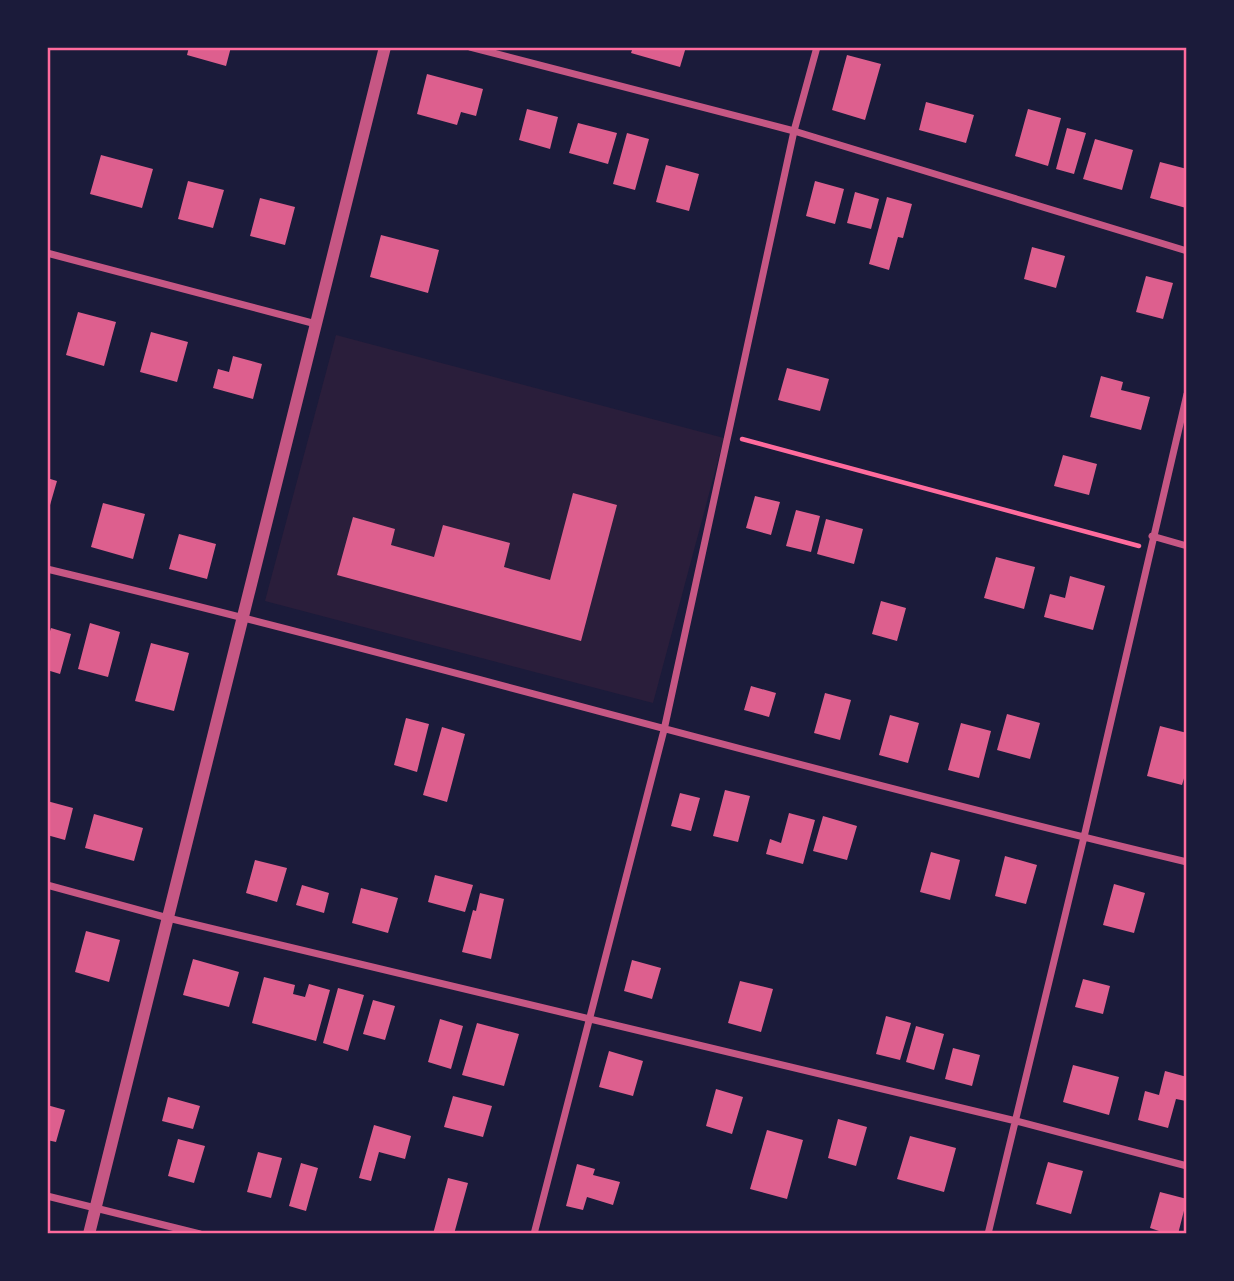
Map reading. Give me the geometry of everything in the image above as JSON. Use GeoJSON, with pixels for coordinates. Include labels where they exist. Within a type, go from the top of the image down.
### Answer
{"type":"FeatureCollection","features":[{"type":"Feature","properties":{"kind":"street"},"geometry":{"type":"LineString","coordinates":[[89,1234],[385,47]]}},
{"type":"Feature","properties":{"kind":"street"},"geometry":{"type":"LineString","coordinates":[[470,47],[794,131],[1187,251]]}},
{"type":"Feature","properties":{"kind":"street"},"geometry":{"type":"LineString","coordinates":[[534,1234],[664,730],[794,131],[817,47]]}},
{"type":"Feature","properties":{"kind":"street"},"geometry":{"type":"LineString","coordinates":[[47,253],[316,324]]}},
{"type":"Feature","properties":{"kind":"street"},"geometry":{"type":"LineString","coordinates":[[988,1234],[1187,394]]}},
{"type":"Feature","properties":{"kind":"street"},"geometry":{"type":"LineString","coordinates":[[1152,537],[1187,546]]}},
{"type":"Feature","properties":{"kind":"street"},"geometry":{"type":"LineString","coordinates":[[47,569],[243,617],[664,730],[1187,862]]}},
{"type":"Feature","properties":{"kind":"street"},"geometry":{"type":"LineString","coordinates":[[47,885],[168,918],[1016,1121],[1187,1166]]}},
{"type":"Feature","properties":{"kind":"street"},"geometry":{"type":"LineString","coordinates":[[47,1196],[200,1234]]}},
{"type":"Feature","properties":{"kind":"path"},"geometry":{"type":"LineString","coordinates":[[728,435],[1150,548]]}},
{"type":"Feature","properties":{"kind":"shaded area"},"geometry":{"type":"Polygon","coordinates":[[[336,335],[724,438],[653,703],[265,601],[336,335]]]}},
{"type":"Feature","properties":{"kind":"building"},"geometry":{"type":"Polygon","coordinates":[[[189,47],[231,47],[226,66],[187,55],[189,47]]]}},
{"type":"Feature","properties":{"kind":"building"},"geometry":{"type":"Polygon","coordinates":[[[633,47],[686,47],[680,67],[631,53],[633,47]]]}},
{"type":"Feature","properties":{"kind":"building"},"geometry":{"type":"Polygon","coordinates":[[[847,55],[881,64],[865,120],[832,110],[847,55]]]}},
{"type":"Feature","properties":{"kind":"building"},"geometry":{"type":"Polygon","coordinates":[[[427,74],[483,89],[476,116],[461,112],[457,125],[417,114],[427,74]]]}},
{"type":"Feature","properties":{"kind":"building"},"geometry":{"type":"Polygon","coordinates":[[[926,102],[974,115],[966,143],[919,130],[926,102]]]}},
{"type":"Feature","properties":{"kind":"building"},"geometry":{"type":"Polygon","coordinates":[[[527,109],[558,117],[550,149],[519,140],[527,109]]]}},
{"type":"Feature","properties":{"kind":"building"},"geometry":{"type":"Polygon","coordinates":[[[1028,109],[1061,118],[1048,166],[1015,156],[1028,109]]]}},
{"type":"Feature","properties":{"kind":"building"},"geometry":{"type":"Polygon","coordinates":[[[578,123],[617,133],[608,164],[569,153],[578,123]]]}},
{"type":"Feature","properties":{"kind":"building"},"geometry":{"type":"Polygon","coordinates":[[[1067,128],[1086,133],[1074,174],[1056,169],[1067,128]]]}},
{"type":"Feature","properties":{"kind":"building"},"geometry":{"type":"Polygon","coordinates":[[[627,133],[649,139],[635,190],[613,184],[627,133]]]}},
{"type":"Feature","properties":{"kind":"building"},"geometry":{"type":"Polygon","coordinates":[[[1095,139],[1133,150],[1122,190],[1083,179],[1095,139]]]}},
{"type":"Feature","properties":{"kind":"building"},"geometry":{"type":"Polygon","coordinates":[[[101,155],[153,169],[142,208],[90,194],[101,155]]]}},
{"type":"Feature","properties":{"kind":"building"},"geometry":{"type":"Polygon","coordinates":[[[1160,162],[1187,169],[1186,208],[1150,198],[1160,162]]]}},
{"type":"Feature","properties":{"kind":"building"},"geometry":{"type":"Polygon","coordinates":[[[666,165],[699,174],[689,211],[656,202],[666,165]]]}},
{"type":"Feature","properties":{"kind":"building"},"geometry":{"type":"Polygon","coordinates":[[[188,181],[224,190],[213,228],[178,219],[188,181]]]}},
{"type":"Feature","properties":{"kind":"building"},"geometry":{"type":"Polygon","coordinates":[[[815,181],[844,189],[835,224],[806,216],[815,181]]]}},
{"type":"Feature","properties":{"kind":"building"},"geometry":{"type":"Polygon","coordinates":[[[855,192],[879,199],[871,229],[847,223],[855,192]]]}},
{"type":"Feature","properties":{"kind":"building"},"geometry":{"type":"Polygon","coordinates":[[[887,197],[912,204],[903,238],[898,237],[889,270],[869,264],[887,197]]]}},
{"type":"Feature","properties":{"kind":"building"},"geometry":{"type":"Polygon","coordinates":[[[260,198],[295,207],[285,245],[250,236],[260,198]]]}},
{"type":"Feature","properties":{"kind":"building"},"geometry":{"type":"Polygon","coordinates":[[[381,235],[439,250],[428,293],[370,277],[381,235]]]}},
{"type":"Feature","properties":{"kind":"building"},"geometry":{"type":"Polygon","coordinates":[[[1032,247],[1065,256],[1056,288],[1024,279],[1032,247]]]}},
{"type":"Feature","properties":{"kind":"building"},"geometry":{"type":"Polygon","coordinates":[[[1146,276],[1173,283],[1163,319],[1136,312],[1146,276]]]}},
{"type":"Feature","properties":{"kind":"building"},"geometry":{"type":"Polygon","coordinates":[[[78,312],[116,322],[104,366],[66,355],[78,312]]]}},
{"type":"Feature","properties":{"kind":"building"},"geometry":{"type":"Polygon","coordinates":[[[151,332],[188,342],[177,382],[140,372],[151,332]]]}},
{"type":"Feature","properties":{"kind":"building"},"geometry":{"type":"Polygon","coordinates":[[[233,356],[262,364],[253,399],[213,388],[218,369],[229,372],[233,356]]]}},
{"type":"Feature","properties":{"kind":"building"},"geometry":{"type":"Polygon","coordinates":[[[787,368],[829,379],[820,411],[778,400],[787,368]]]}},
{"type":"Feature","properties":{"kind":"building"},"geometry":{"type":"Polygon","coordinates":[[[1101,376],[1123,382],[1121,390],[1150,397],[1141,430],[1090,417],[1101,376]]]}},
{"type":"Feature","properties":{"kind":"building"},"geometry":{"type":"Polygon","coordinates":[[[1063,455],[1097,464],[1089,495],[1054,486],[1063,455]]]}},
{"type":"Feature","properties":{"kind":"building"},"geometry":{"type":"Polygon","coordinates":[[[47,478],[57,481],[48,512],[47,512],[47,478]]]}},
{"type":"Feature","properties":{"kind":"building"},"geometry":{"type":"Polygon","coordinates":[[[573,493],[617,505],[581,641],[337,575],[353,517],[395,529],[391,545],[434,557],[443,525],[510,543],[504,567],[550,580],[573,493]]]}},
{"type":"Feature","properties":{"kind":"building"},"geometry":{"type":"Polygon","coordinates":[[[755,496],[780,502],[771,535],[746,528],[755,496]]]}},
{"type":"Feature","properties":{"kind":"building"},"geometry":{"type":"Polygon","coordinates":[[[103,503],[145,514],[133,559],[91,547],[103,503]]]}},
{"type":"Feature","properties":{"kind":"building"},"geometry":{"type":"Polygon","coordinates":[[[796,510],[820,516],[811,552],[786,546],[796,510]]]}},
{"type":"Feature","properties":{"kind":"building"},"geometry":{"type":"Polygon","coordinates":[[[826,519],[863,529],[854,564],[817,554],[826,519]]]}},
{"type":"Feature","properties":{"kind":"building"},"geometry":{"type":"Polygon","coordinates":[[[179,534],[216,544],[207,579],[169,569],[179,534]]]}},
{"type":"Feature","properties":{"kind":"building"},"geometry":{"type":"Polygon","coordinates":[[[996,557],[1035,567],[1024,609],[984,598],[996,557]]]}},
{"type":"Feature","properties":{"kind":"building"},"geometry":{"type":"Polygon","coordinates":[[[1070,576],[1105,586],[1093,630],[1044,617],[1050,594],[1065,598],[1070,576]]]}},
{"type":"Feature","properties":{"kind":"building"},"geometry":{"type":"Polygon","coordinates":[[[881,601],[906,608],[897,641],[872,634],[881,601]]]}},
{"type":"Feature","properties":{"kind":"building"},"geometry":{"type":"Polygon","coordinates":[[[90,623],[120,632],[108,677],[78,669],[90,623]]]}},
{"type":"Feature","properties":{"kind":"building"},"geometry":{"type":"Polygon","coordinates":[[[51,628],[71,634],[60,674],[47,670],[47,641],[51,628]]]}},
{"type":"Feature","properties":{"kind":"building"},"geometry":{"type":"Polygon","coordinates":[[[151,643],[189,653],[174,711],[135,701],[151,643]]]}},
{"type":"Feature","properties":{"kind":"building"},"geometry":{"type":"Polygon","coordinates":[[[751,686],[776,693],[769,717],[744,710],[751,686]]]}},
{"type":"Feature","properties":{"kind":"building"},"geometry":{"type":"Polygon","coordinates":[[[825,693],[851,700],[840,740],[814,733],[825,693]]]}},
{"type":"Feature","properties":{"kind":"building"},"geometry":{"type":"Polygon","coordinates":[[[1007,714],[1040,723],[1030,759],[997,750],[1007,714]]]}},
{"type":"Feature","properties":{"kind":"building"},"geometry":{"type":"Polygon","coordinates":[[[890,715],[919,723],[908,763],[879,755],[890,715]]]}},
{"type":"Feature","properties":{"kind":"building"},"geometry":{"type":"Polygon","coordinates":[[[406,718],[429,724],[417,772],[394,765],[406,718]]]}},
{"type":"Feature","properties":{"kind":"building"},"geometry":{"type":"Polygon","coordinates":[[[961,723],[991,731],[979,778],[948,770],[961,723]]]}},
{"type":"Feature","properties":{"kind":"building"},"geometry":{"type":"Polygon","coordinates":[[[1160,726],[1187,733],[1187,768],[1182,785],[1147,776],[1160,726]]]}},
{"type":"Feature","properties":{"kind":"building"},"geometry":{"type":"Polygon","coordinates":[[[442,727],[465,734],[447,802],[423,795],[442,727]]]}},
{"type":"Feature","properties":{"kind":"building"},"geometry":{"type":"Polygon","coordinates":[[[725,790],[750,796],[738,842],[713,836],[725,790]]]}},
{"type":"Feature","properties":{"kind":"building"},"geometry":{"type":"Polygon","coordinates":[[[680,793],[700,798],[691,831],[671,826],[680,793]]]}},
{"type":"Feature","properties":{"kind":"building"},"geometry":{"type":"Polygon","coordinates":[[[47,801],[73,808],[65,840],[47,835],[47,801]]]}},
{"type":"Feature","properties":{"kind":"building"},"geometry":{"type":"Polygon","coordinates":[[[789,813],[815,820],[803,864],[766,854],[770,839],[781,843],[789,813]]]}},
{"type":"Feature","properties":{"kind":"building"},"geometry":{"type":"Polygon","coordinates":[[[94,814],[143,828],[134,861],[85,848],[94,814]]]}},
{"type":"Feature","properties":{"kind":"building"},"geometry":{"type":"Polygon","coordinates":[[[823,816],[857,826],[847,860],[813,851],[823,816]]]}},
{"type":"Feature","properties":{"kind":"building"},"geometry":{"type":"Polygon","coordinates":[[[931,852],[960,860],[950,900],[920,892],[931,852]]]}},
{"type":"Feature","properties":{"kind":"building"},"geometry":{"type":"Polygon","coordinates":[[[1005,856],[1037,865],[1026,904],[995,896],[1005,856]]]}},
{"type":"Feature","properties":{"kind":"building"},"geometry":{"type":"Polygon","coordinates":[[[255,860],[287,868],[277,902],[246,893],[255,860]]]}},
{"type":"Feature","properties":{"kind":"building"},"geometry":{"type":"Polygon","coordinates":[[[435,875],[473,885],[465,912],[428,902],[435,875]]]}},
{"type":"Feature","properties":{"kind":"building"},"geometry":{"type":"Polygon","coordinates":[[[1114,884],[1145,893],[1134,933],[1103,925],[1114,884]]]}},
{"type":"Feature","properties":{"kind":"building"},"geometry":{"type":"Polygon","coordinates":[[[302,885],[329,893],[324,913],[296,905],[302,885]]]}},
{"type":"Feature","properties":{"kind":"building"},"geometry":{"type":"Polygon","coordinates":[[[361,888],[398,898],[388,933],[352,923],[361,888]]]}},
{"type":"Feature","properties":{"kind":"building"},"geometry":{"type":"Polygon","coordinates":[[[480,893],[504,899],[491,959],[462,952],[480,893]]]}},
{"type":"Feature","properties":{"kind":"building"},"geometry":{"type":"Polygon","coordinates":[[[86,931],[120,940],[109,982],[75,972],[86,931]]]}},
{"type":"Feature","properties":{"kind":"building"},"geometry":{"type":"Polygon","coordinates":[[[193,959],[239,972],[229,1007],[183,995],[193,959]]]}},
{"type":"Feature","properties":{"kind":"building"},"geometry":{"type":"Polygon","coordinates":[[[632,960],[661,968],[652,999],[624,991],[632,960]]]}},
{"type":"Feature","properties":{"kind":"building"},"geometry":{"type":"Polygon","coordinates":[[[264,977],[295,985],[293,994],[305,997],[309,984],[330,990],[316,1041],[252,1023],[264,977]]]}},
{"type":"Feature","properties":{"kind":"building"},"geometry":{"type":"Polygon","coordinates":[[[1083,979],[1110,986],[1103,1014],[1075,1007],[1083,979]]]}},
{"type":"Feature","properties":{"kind":"building"},"geometry":{"type":"Polygon","coordinates":[[[740,981],[773,989],[761,1032],[728,1023],[740,981]]]}},
{"type":"Feature","properties":{"kind":"building"},"geometry":{"type":"Polygon","coordinates":[[[338,988],[364,995],[348,1051],[323,1043],[338,988]]]}},
{"type":"Feature","properties":{"kind":"building"},"geometry":{"type":"Polygon","coordinates":[[[373,1000],[395,1006],[385,1040],[363,1034],[373,1000]]]}},
{"type":"Feature","properties":{"kind":"building"},"geometry":{"type":"Polygon","coordinates":[[[886,1016],[911,1023],[900,1060],[876,1054],[886,1016]]]}},
{"type":"Feature","properties":{"kind":"building"},"geometry":{"type":"Polygon","coordinates":[[[440,1019],[463,1026],[451,1069],[428,1062],[440,1019]]]}},
{"type":"Feature","properties":{"kind":"building"},"geometry":{"type":"Polygon","coordinates":[[[477,1023],[519,1034],[504,1086],[462,1075],[477,1023]]]}},
{"type":"Feature","properties":{"kind":"building"},"geometry":{"type":"Polygon","coordinates":[[[916,1026],[944,1034],[934,1070],[906,1062],[916,1026]]]}},
{"type":"Feature","properties":{"kind":"building"},"geometry":{"type":"Polygon","coordinates":[[[953,1048],[980,1055],[972,1086],[945,1079],[953,1048]]]}},
{"type":"Feature","properties":{"kind":"building"},"geometry":{"type":"Polygon","coordinates":[[[609,1051],[643,1061],[633,1096],[599,1087],[609,1051]]]}},
{"type":"Feature","properties":{"kind":"building"},"geometry":{"type":"Polygon","coordinates":[[[1073,1065],[1119,1077],[1109,1115],[1063,1102],[1073,1065]]]}},
{"type":"Feature","properties":{"kind":"building"},"geometry":{"type":"Polygon","coordinates":[[[1165,1071],[1187,1077],[1186,1101],[1176,1099],[1168,1128],[1138,1120],[1145,1091],[1159,1095],[1165,1071]]]}},
{"type":"Feature","properties":{"kind":"building"},"geometry":{"type":"Polygon","coordinates":[[[716,1089],[743,1097],[732,1134],[706,1126],[716,1089]]]}},
{"type":"Feature","properties":{"kind":"building"},"geometry":{"type":"Polygon","coordinates":[[[453,1096],[492,1106],[483,1137],[444,1127],[453,1096]]]}},
{"type":"Feature","properties":{"kind":"building"},"geometry":{"type":"Polygon","coordinates":[[[168,1097],[200,1106],[193,1129],[162,1121],[168,1097]]]}},
{"type":"Feature","properties":{"kind":"building"},"geometry":{"type":"Polygon","coordinates":[[[47,1105],[65,1110],[56,1142],[47,1140],[47,1105]]]}},
{"type":"Feature","properties":{"kind":"building"},"geometry":{"type":"Polygon","coordinates":[[[838,1119],[867,1127],[856,1166],[828,1158],[838,1119]]]}},
{"type":"Feature","properties":{"kind":"building"},"geometry":{"type":"Polygon","coordinates":[[[374,1125],[411,1136],[405,1159],[379,1152],[371,1181],[359,1178],[374,1125]]]}},
{"type":"Feature","properties":{"kind":"building"},"geometry":{"type":"Polygon","coordinates":[[[767,1130],[803,1140],[787,1199],[750,1189],[767,1130]]]}},
{"type":"Feature","properties":{"kind":"building"},"geometry":{"type":"Polygon","coordinates":[[[910,1136],[956,1148],[944,1192],[897,1179],[910,1136]]]}},
{"type":"Feature","properties":{"kind":"building"},"geometry":{"type":"Polygon","coordinates":[[[178,1139],[205,1146],[194,1183],[168,1176],[178,1139]]]}},
{"type":"Feature","properties":{"kind":"building"},"geometry":{"type":"Polygon","coordinates":[[[258,1152],[282,1158],[271,1198],[247,1192],[258,1152]]]}},
{"type":"Feature","properties":{"kind":"building"},"geometry":{"type":"Polygon","coordinates":[[[1048,1162],[1083,1171],[1071,1214],[1036,1204],[1048,1162]]]}},
{"type":"Feature","properties":{"kind":"building"},"geometry":{"type":"Polygon","coordinates":[[[301,1163],[318,1168],[306,1211],[289,1206],[301,1163]]]}},
{"type":"Feature","properties":{"kind":"building"},"geometry":{"type":"Polygon","coordinates":[[[577,1164],[595,1169],[593,1175],[620,1182],[613,1205],[587,1197],[583,1210],[566,1206],[577,1164]]]}},
{"type":"Feature","properties":{"kind":"building"},"geometry":{"type":"Polygon","coordinates":[[[448,1178],[468,1183],[454,1234],[433,1234],[448,1178]]]}},
{"type":"Feature","properties":{"kind":"building"},"geometry":{"type":"Polygon","coordinates":[[[1160,1192],[1187,1199],[1178,1234],[1150,1228],[1160,1192]]]}}]}
